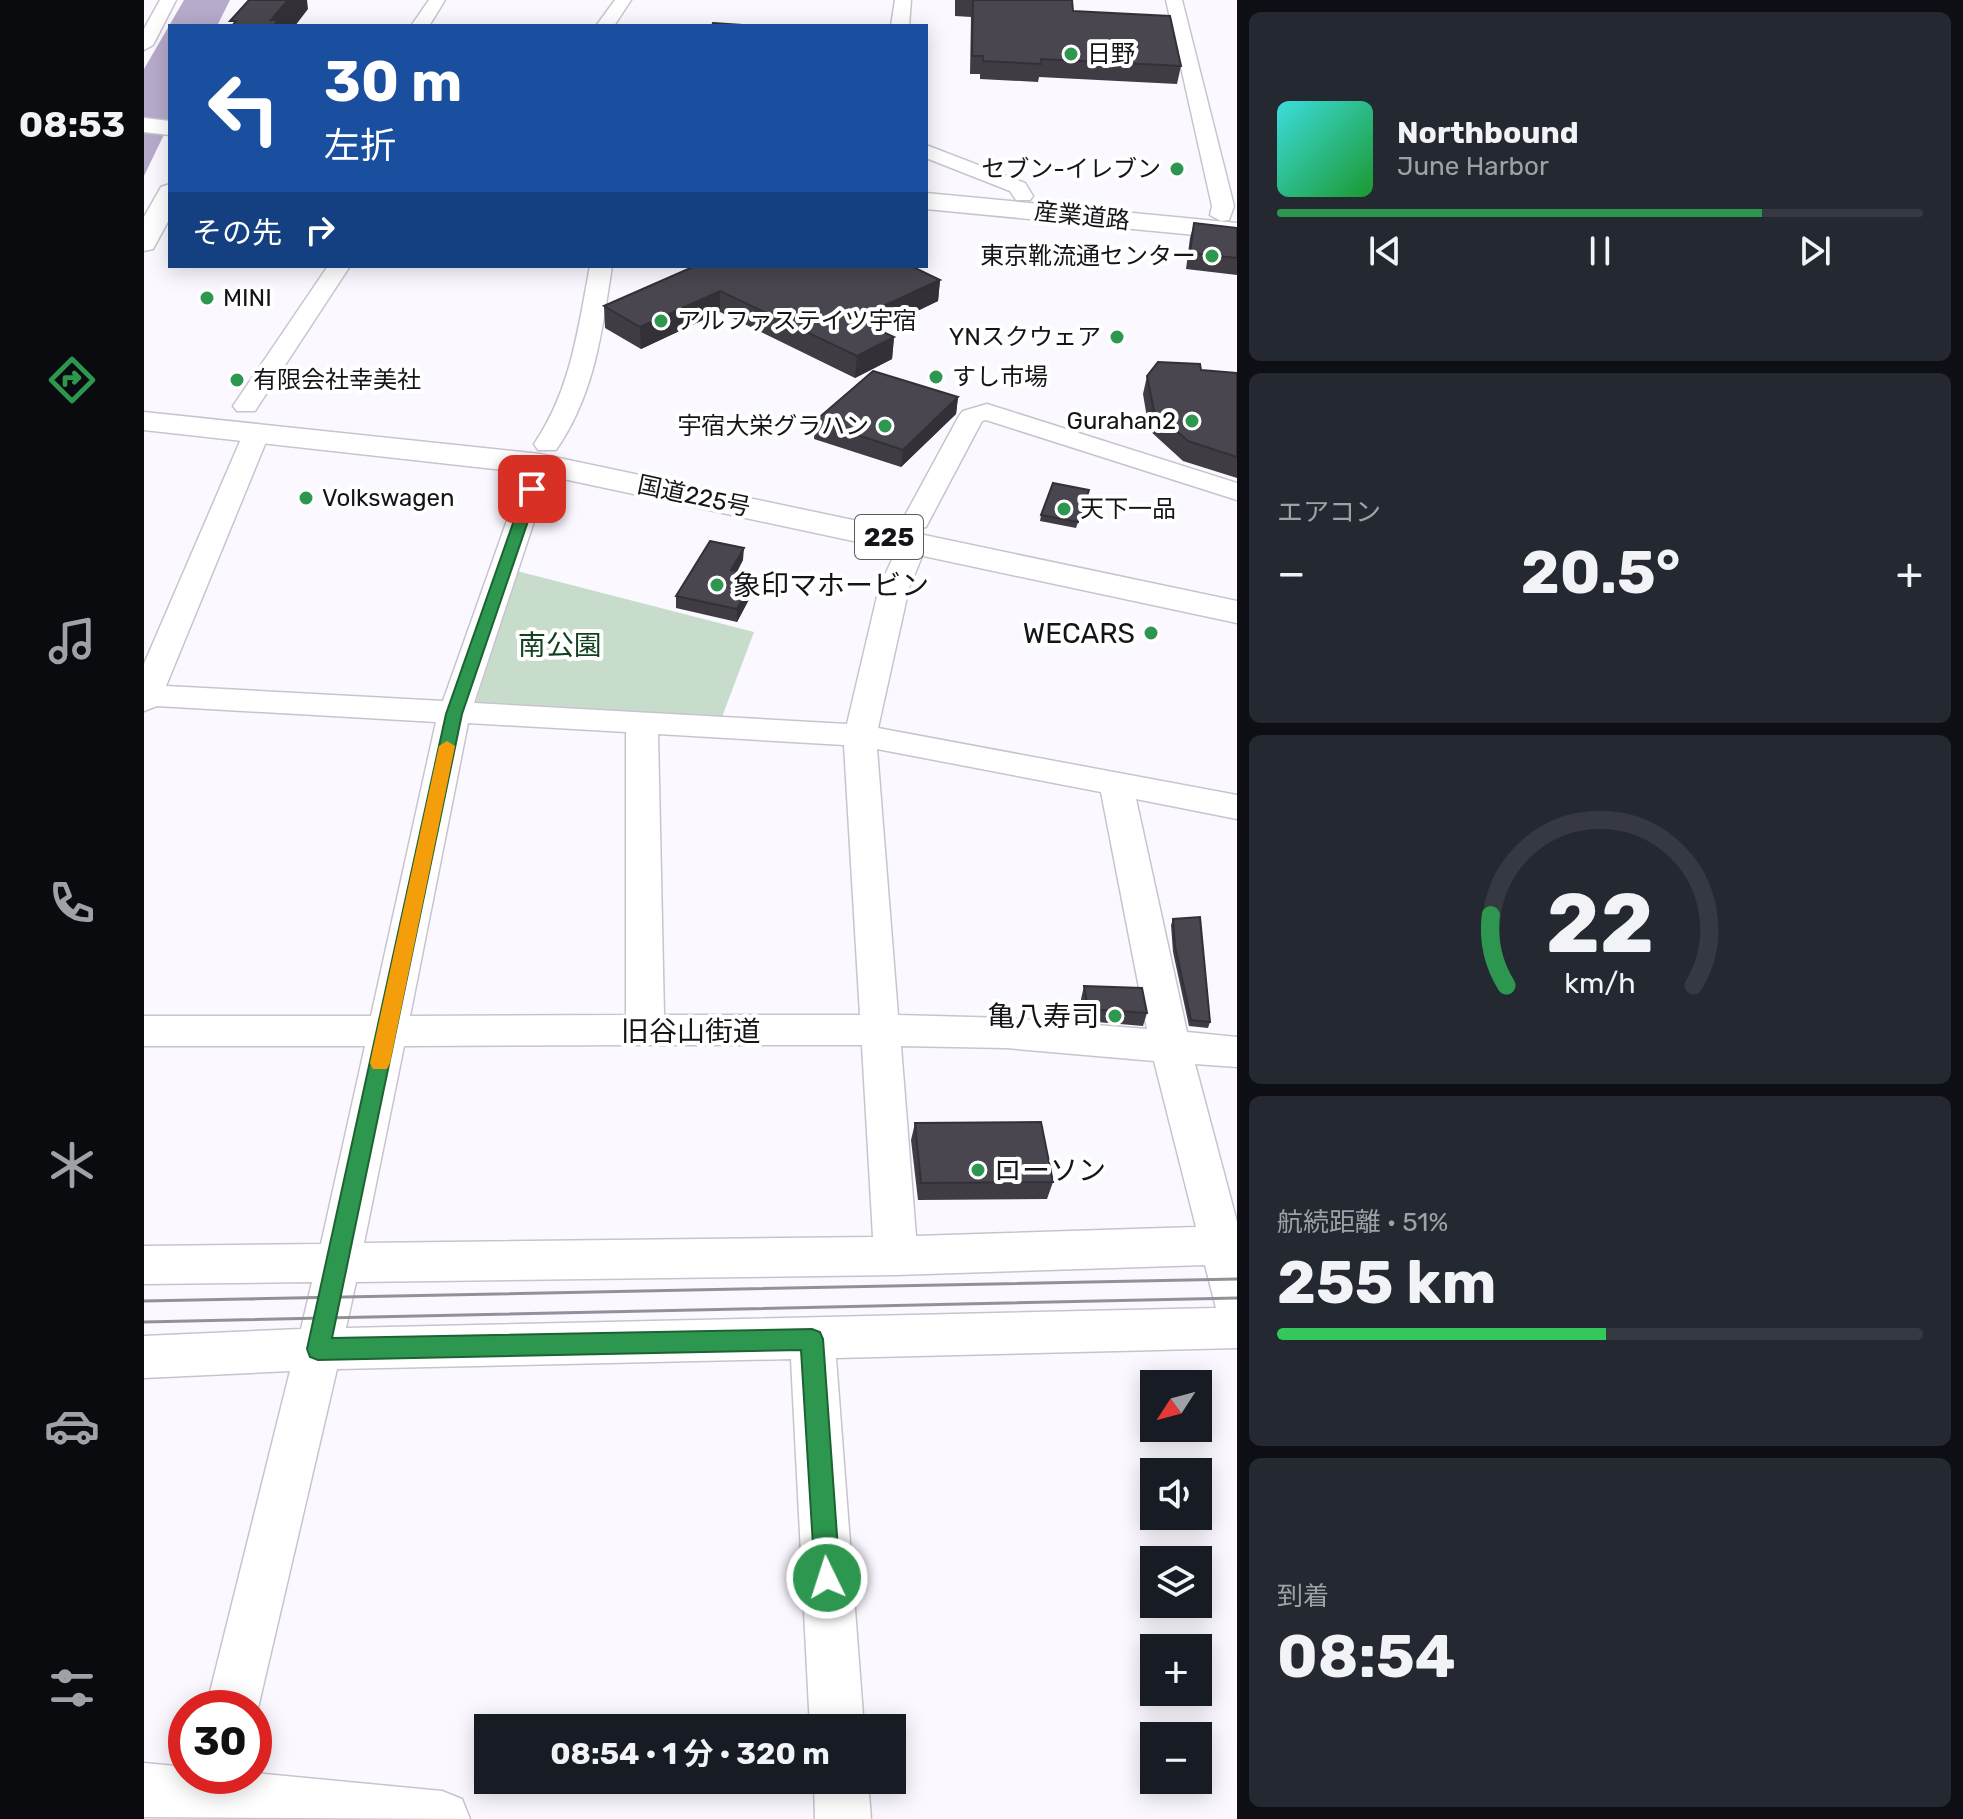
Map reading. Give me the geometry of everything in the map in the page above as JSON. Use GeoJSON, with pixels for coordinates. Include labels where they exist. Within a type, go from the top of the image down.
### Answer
{"type":"FeatureCollection","features":[{"type":"Feature","properties":{"kind":"main road"},"geometry":{"type":"LineString","coordinates":[[144,114],[168,116]]}},
{"type":"Feature","properties":{"kind":"main road"},"geometry":{"type":"LineString","coordinates":[[144,125],[168,128]]}},
{"type":"Feature","properties":{"kind":"main road","name":"産業道路"},"geometry":{"type":"LineString","coordinates":[[928,187],[1232,221]]}},
{"type":"Feature","properties":{"kind":"main road"},"geometry":{"type":"LineString","coordinates":[[144,243],[168,196]]}},
{"type":"Feature","properties":{"kind":"main road","name":"産業道路"},"geometry":{"type":"LineString","coordinates":[[928,201],[1232,221]]}},
{"type":"Feature","properties":{"kind":"main road","name":"国道225号"},"geometry":{"type":"LineString","coordinates":[[144,398],[251,419],[544,454],[915,532],[1237,612]]}},
{"type":"Feature","properties":{"kind":"main road","name":"国道225号"},"geometry":{"type":"LineString","coordinates":[[144,421],[251,419]]}},
{"type":"Feature","properties":{"kind":"main road","name":"国道225号"},"geometry":{"type":"LineString","coordinates":[[915,532],[1237,585]]}},
{"type":"Feature","properties":{"kind":"street"},"geometry":{"type":"LineString","coordinates":[[144,45],[168,0]]}},
{"type":"Feature","properties":{"kind":"street"},"geometry":{"type":"LineString","coordinates":[[421,24],[437,0]]}},
{"type":"Feature","properties":{"kind":"street"},"geometry":{"type":"LineString","coordinates":[[606,24],[623,0]]}},
{"type":"Feature","properties":{"kind":"street"},"geometry":{"type":"LineString","coordinates":[[900,24],[903,0]]}},
{"type":"Feature","properties":{"kind":"street"},"geometry":{"type":"LineString","coordinates":[[1174,0],[1223,206],[1232,221]]}},
{"type":"Feature","properties":{"kind":"street"},"geometry":{"type":"LineString","coordinates":[[928,152],[1018,187],[1023,196]]}},
{"type":"Feature","properties":{"kind":"street"},"geometry":{"type":"LineString","coordinates":[[338,268],[251,419],[145,697],[860,735],[1237,807]]}},
{"type":"Feature","properties":{"kind":"street"},"geometry":{"type":"LineString","coordinates":[[236,1690],[318,1349],[454,714],[544,454],[572,400],[582,370],[601,268]]}},
{"type":"Feature","properties":{"kind":"street"},"geometry":{"type":"LineString","coordinates":[[896,1256],[860,735],[894,588],[915,532],[972,416],[987,412],[1237,492]]}},
{"type":"Feature","properties":{"kind":"street"},"geometry":{"type":"LineString","coordinates":[[642,724],[645,1032]]}},
{"type":"Feature","properties":{"kind":"street"},"geometry":{"type":"LineString","coordinates":[[1116,784],[1170,1045],[1230,1245],[1237,1305]]}},
{"type":"Feature","properties":{"kind":"street","name":"旧谷山街道"},"geometry":{"type":"LineString","coordinates":[[144,1031],[878,1030],[1006,1033],[1237,1052]]}},
{"type":"Feature","properties":{"kind":"street"},"geometry":{"type":"LineString","coordinates":[[144,1265],[896,1256],[1230,1245]]}},
{"type":"Feature","properties":{"kind":"street"},"geometry":{"type":"LineString","coordinates":[[144,1357],[318,1349],[1237,1328]]}},
{"type":"Feature","properties":{"kind":"street"},"geometry":{"type":"LineString","coordinates":[[812,1339],[836,1714]]}},
{"type":"Feature","properties":{"kind":"street"},"geometry":{"type":"LineString","coordinates":[[144,1790],[442,1819]]}},
{"type":"Feature","properties":{"kind":"street"},"geometry":{"type":"LineString","coordinates":[[842,1794],[843,1819]]}},
{"type":"Feature","properties":{"kind":"green space","name":"南公園"},"geometry":{"type":"Polygon","coordinates":[[[517,571],[754,632],[722,717],[476,702],[517,571]]]}},
{"type":"Feature","properties":{"kind":"shaded area"},"geometry":{"type":"Polygon","coordinates":[[[184,0],[230,0],[218,24],[170,24],[184,0]]]}},
{"type":"Feature","properties":{"kind":"shaded area"},"geometry":{"type":"Polygon","coordinates":[[[168,28],[168,126],[144,176],[144,69],[168,28]]]}},
{"type":"Feature","properties":{"kind":"building"},"geometry":{"type":"Polygon","coordinates":[[[249,0],[288,0],[271,20],[278,20],[275,24],[234,24],[236,21],[230,21],[249,0]]]}},
{"type":"Feature","properties":{"kind":"building","name":"日野"},"geometry":{"type":"Polygon","coordinates":[[[973,0],[1072,0],[1073,11],[1170,16],[1181,66],[1041,59],[1041,64],[983,61],[983,56],[972,56],[973,0]]]}},
{"type":"Feature","properties":{"kind":"building"},"geometry":{"type":"Polygon","coordinates":[[[1194,223],[1237,228],[1237,258],[1190,253],[1194,223]]]}},
{"type":"Feature","properties":{"kind":"building"},"geometry":{"type":"Polygon","coordinates":[[[690,268],[915,268],[940,280],[855,319],[894,337],[857,356],[720,291],[640,327],[604,306],[690,268]]]}},
{"type":"Feature","properties":{"kind":"building","name":"Gurahan2"},"geometry":{"type":"Polygon","coordinates":[[[1158,362],[1200,364],[1201,370],[1237,373],[1237,457],[1188,441],[1154,411],[1147,376],[1158,362]]]}},
{"type":"Feature","properties":{"kind":"building","name":"宇宿大栄グラハン"},"geometry":{"type":"Polygon","coordinates":[[[873,371],[958,397],[903,450],[815,421],[873,371]]]}},
{"type":"Feature","properties":{"kind":"building","name":"天下一品"},"geometry":{"type":"Polygon","coordinates":[[[1053,483],[1089,490],[1078,522],[1041,515],[1053,483]]]}},
{"type":"Feature","properties":{"kind":"building","name":"象印マホービン"},"geometry":{"type":"Polygon","coordinates":[[[710,541],[744,548],[731,570],[756,575],[737,609],[676,596],[710,541]]]}},
{"type":"Feature","properties":{"kind":"building"},"geometry":{"type":"Polygon","coordinates":[[[1200,917],[1210,1022],[1191,1020],[1175,946],[1173,919],[1200,917]]]}},
{"type":"Feature","properties":{"kind":"building"},"geometry":{"type":"Polygon","coordinates":[[[1084,986],[1142,988],[1147,1013],[1088,1009],[1084,986]]]}},
{"type":"Feature","properties":{"kind":"building","name":"ローソン"},"geometry":{"type":"Polygon","coordinates":[[[1041,1122],[1053,1182],[921,1183],[915,1123],[1041,1122]]]}},
{"type":"Feature","properties":{"kind":"tram line"},"geometry":{"type":"LineString","coordinates":[[144,1301],[1237,1279]]}},
{"type":"Feature","properties":{"kind":"tram line"},"geometry":{"type":"LineString","coordinates":[[144,1322],[1237,1298]]}},
{"type":"Feature","properties":{"kind":"slow traffic"},"geometry":{"type":"LineString","coordinates":[[380,1063],[447,746]]}},
{"type":"Feature","properties":{"kind":"place","name":"日野"},"geometry":{"type":"Point","coordinates":[1071,54]}},
{"type":"Feature","properties":{"kind":"place","name":"セブン-イレブン"},"geometry":{"type":"Point","coordinates":[1177,169]}},
{"type":"Feature","properties":{"kind":"place","name":"東京靴流通センター"},"geometry":{"type":"Point","coordinates":[1212,256]}},
{"type":"Feature","properties":{"kind":"place","name":"MINI"},"geometry":{"type":"Point","coordinates":[207,298]}},
{"type":"Feature","properties":{"kind":"place","name":"アルファステイツ宇宿"},"geometry":{"type":"Point","coordinates":[661,321]}},
{"type":"Feature","properties":{"kind":"place","name":"YNスクウェア"},"geometry":{"type":"Point","coordinates":[1117,337]}},
{"type":"Feature","properties":{"kind":"place","name":"すし市場"},"geometry":{"type":"Point","coordinates":[936,377]}},
{"type":"Feature","properties":{"kind":"place","name":"有限会社幸美社"},"geometry":{"type":"Point","coordinates":[237,380]}},
{"type":"Feature","properties":{"kind":"place","name":"Gurahan2"},"geometry":{"type":"Point","coordinates":[1192,421]}},
{"type":"Feature","properties":{"kind":"place","name":"宇宿大栄グラハン"},"geometry":{"type":"Point","coordinates":[885,426]}},
{"type":"Feature","properties":{"kind":"place","name":"Volkswagen"},"geometry":{"type":"Point","coordinates":[306,498]}},
{"type":"Feature","properties":{"kind":"place","name":"天下一品"},"geometry":{"type":"Point","coordinates":[1064,509]}},
{"type":"Feature","properties":{"kind":"place","name":"象印マホービン"},"geometry":{"type":"Point","coordinates":[717,585]}},
{"type":"Feature","properties":{"kind":"place","name":"WECARS"},"geometry":{"type":"Point","coordinates":[1151,633]}},
{"type":"Feature","properties":{"kind":"place","name":"亀八寿司"},"geometry":{"type":"Point","coordinates":[1115,1016]}},
{"type":"Feature","properties":{"kind":"place","name":"ローソン"},"geometry":{"type":"Point","coordinates":[978,1170]}},
{"type":"Feature","properties":{"kind":"route"},"geometry":{"type":"LineString","coordinates":[[532,489],[454,714],[318,1349],[812,1339],[827,1578]]}}]}
